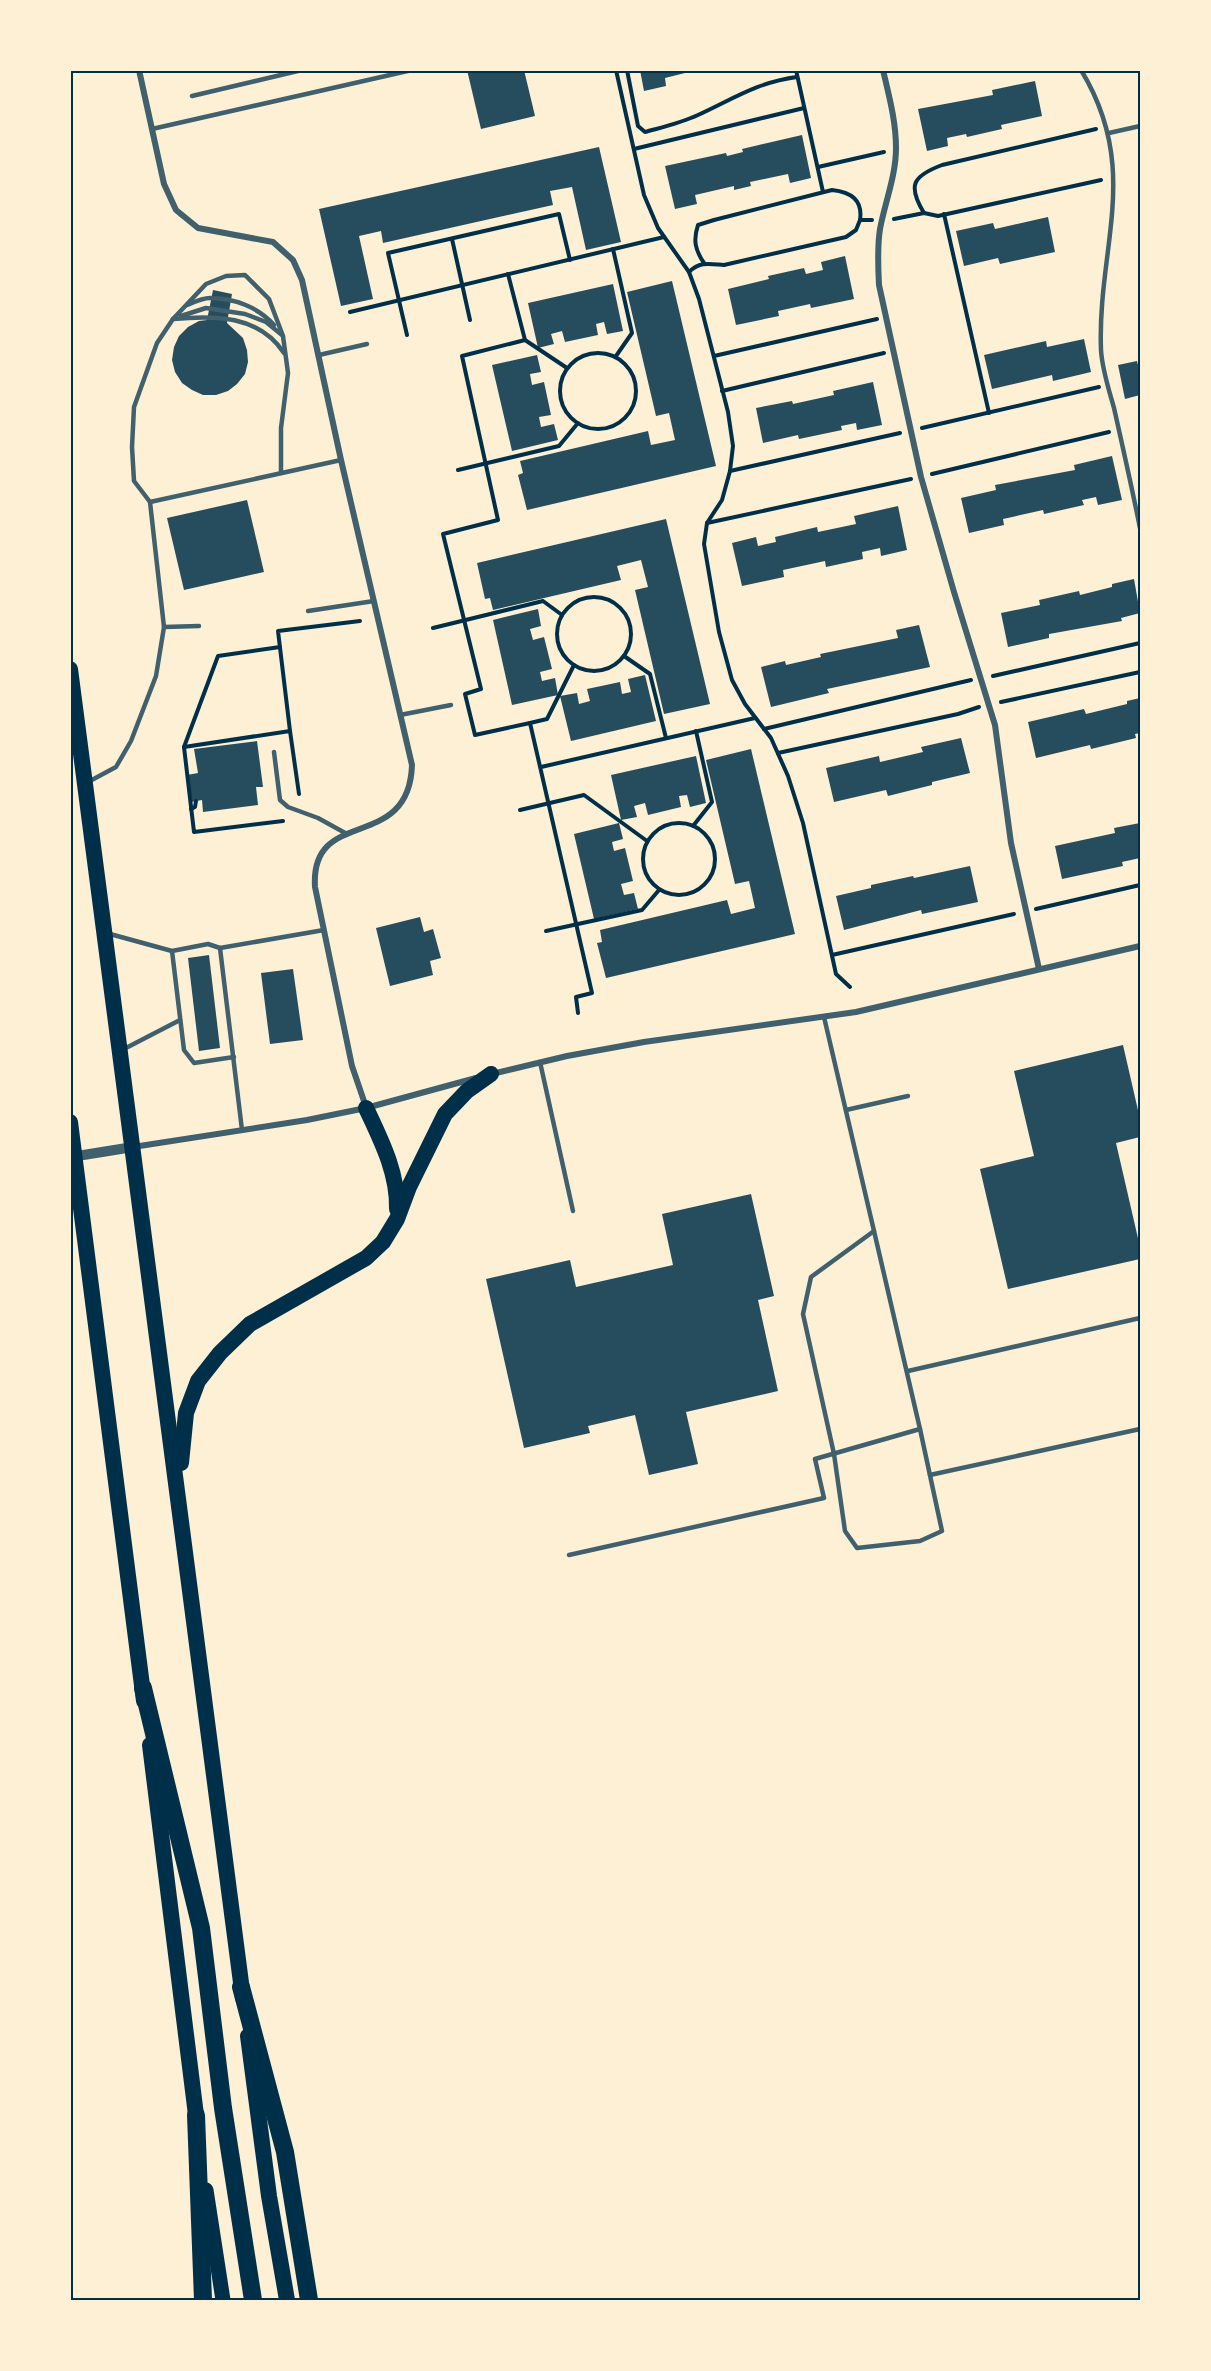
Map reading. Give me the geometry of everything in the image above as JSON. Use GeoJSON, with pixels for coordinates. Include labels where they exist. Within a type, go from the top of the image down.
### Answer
{"type":"FeatureCollection","features":[{"type":"Feature","properties":{"kind":"highway"},"geometry":{"type":"LineString","coordinates":[[70,669],[241,1988],[269,2196],[287,2301]]}},
{"type":"Feature","properties":{"kind":"highway"},"geometry":{"type":"LineString","coordinates":[[178,1490],[186,1413],[198,1381],[220,1353],[250,1324],[366,1258],[383,1242],[397,1219],[409,1186],[445,1114],[467,1091],[491,1074]]}},
{"type":"Feature","properties":{"kind":"highway"},"geometry":{"type":"LineString","coordinates":[[366,1108],[389,1161],[397,1195],[397,1219]]}},
{"type":"Feature","properties":{"kind":"highway"},"geometry":{"type":"LineString","coordinates":[[70,1122],[72,1157],[196,2115],[202,2301]]}},
{"type":"Feature","properties":{"kind":"highway"},"geometry":{"type":"LineString","coordinates":[[142,1688],[201,1928],[226,2130],[253,2301]]}},
{"type":"Feature","properties":{"kind":"highway"},"geometry":{"type":"LineString","coordinates":[[241,1988],[285,2152],[309,2301]]}},
{"type":"Feature","properties":{"kind":"main road"},"geometry":{"type":"LineString","coordinates":[[196,2115],[223,2301]]}},
{"type":"Feature","properties":{"kind":"street"},"geometry":{"type":"LineString","coordinates":[[139,70],[164,184],[176,210],[198,228],[273,242],[293,260],[302,280],[412,765],[411,781],[406,798],[395,812],[380,822],[336,838],[325,847],[317,861],[314,874],[352,1066],[366,1108]]}},
{"type":"Feature","properties":{"kind":"street"},"geometry":{"type":"LineString","coordinates":[[883,70],[894,119],[896,149],[877,256],[879,285],[921,477],[989,703],[1001,756],[1011,843],[1039,969]]}},
{"type":"Feature","properties":{"kind":"street"},"geometry":{"type":"LineString","coordinates":[[72,1157],[366,1108],[540,1062],[644,1042],[824,1017],[947,992],[1140,946]]}},
{"type":"Feature","properties":{"kind":"lane"},"geometry":{"type":"LineString","coordinates":[[270,77],[279,70]]}},
{"type":"Feature","properties":{"kind":"lane"},"geometry":{"type":"LineString","coordinates":[[192,96],[302,70]]}},
{"type":"Feature","properties":{"kind":"lane"},"geometry":{"type":"LineString","coordinates":[[373,70],[374,79]]}},
{"type":"Feature","properties":{"kind":"lane"},"geometry":{"type":"LineString","coordinates":[[152,129],[412,70]]}},
{"type":"Feature","properties":{"kind":"lane"},"geometry":{"type":"LineString","coordinates":[[1081,70],[1109,133],[1114,178],[1114,207],[1101,311],[1101,354],[1140,528]]}},
{"type":"Feature","properties":{"kind":"lane"},"geometry":{"type":"LineString","coordinates":[[1109,133],[1140,126]]}},
{"type":"Feature","properties":{"kind":"lane"},"geometry":{"type":"LineString","coordinates":[[85,783],[116,767],[131,741],[156,676],[164,627],[150,502],[134,481],[132,447],[135,407],[157,343],[173,319],[206,284],[226,276],[245,275],[269,299],[284,336],[288,373],[281,428],[281,473]]}},
{"type":"Feature","properties":{"kind":"lane"},"geometry":{"type":"LineString","coordinates":[[184,305],[208,297],[246,304],[267,317],[284,336]]}},
{"type":"Feature","properties":{"kind":"lane"},"geometry":{"type":"LineString","coordinates":[[173,319],[206,308],[245,314],[266,322],[284,336]]}},
{"type":"Feature","properties":{"kind":"lane"},"geometry":{"type":"LineString","coordinates":[[173,319],[203,316],[243,322],[259,328],[275,339],[286,355]]}},
{"type":"Feature","properties":{"kind":"lane"},"geometry":{"type":"LineString","coordinates":[[318,355],[367,344]]}},
{"type":"Feature","properties":{"kind":"lane"},"geometry":{"type":"LineString","coordinates":[[150,502],[341,460]]}},
{"type":"Feature","properties":{"kind":"lane"},"geometry":{"type":"LineString","coordinates":[[308,611],[374,601]]}},
{"type":"Feature","properties":{"kind":"lane"},"geometry":{"type":"LineString","coordinates":[[164,627],[199,626]]}},
{"type":"Feature","properties":{"kind":"lane"},"geometry":{"type":"LineString","coordinates":[[400,715],[451,705]]}},
{"type":"Feature","properties":{"kind":"lane"},"geometry":{"type":"LineString","coordinates":[[274,752],[280,800],[288,807],[318,818],[347,834]]}},
{"type":"Feature","properties":{"kind":"lane"},"geometry":{"type":"LineString","coordinates":[[104,932],[172,951],[208,944],[220,948],[324,930]]}},
{"type":"Feature","properties":{"kind":"lane"},"geometry":{"type":"LineString","coordinates":[[220,948],[242,1130]]}},
{"type":"Feature","properties":{"kind":"lane"},"geometry":{"type":"LineString","coordinates":[[172,951],[184,1050],[194,1063],[234,1057]]}},
{"type":"Feature","properties":{"kind":"lane"},"geometry":{"type":"LineString","coordinates":[[824,1017],[908,1371],[942,1531],[920,1541],[857,1548],[845,1531],[834,1454],[803,1314],[811,1277],[874,1232]]}},
{"type":"Feature","properties":{"kind":"lane"},"geometry":{"type":"LineString","coordinates":[[119,1051],[180,1020]]}},
{"type":"Feature","properties":{"kind":"lane"},"geometry":{"type":"LineString","coordinates":[[540,1062],[573,1210]]}},
{"type":"Feature","properties":{"kind":"lane"},"geometry":{"type":"LineString","coordinates":[[846,1110],[908,1096]]}},
{"type":"Feature","properties":{"kind":"lane"},"geometry":{"type":"LineString","coordinates":[[908,1371],[1140,1318]]}},
{"type":"Feature","properties":{"kind":"lane"},"geometry":{"type":"LineString","coordinates":[[569,1555],[824,1498],[815,1459],[920,1429]]}},
{"type":"Feature","properties":{"kind":"lane"},"geometry":{"type":"LineString","coordinates":[[930,1475],[1140,1429]]}},
{"type":"Feature","properties":{"kind":"path"},"geometry":{"type":"LineString","coordinates":[[616,70],[644,195],[664,237],[689,272],[699,298],[733,446],[730,471],[722,500],[707,523],[704,544],[719,632],[732,680],[764,729],[788,776],[803,823],[836,974],[850,987]]}},
{"type":"Feature","properties":{"kind":"path"},"geometry":{"type":"LineString","coordinates":[[627,70],[638,126],[645,132],[697,116],[741,92],[797,77]]}},
{"type":"Feature","properties":{"kind":"path"},"geometry":{"type":"LineString","coordinates":[[796,70],[823,192]]}},
{"type":"Feature","properties":{"kind":"path"},"geometry":{"type":"LineString","coordinates":[[634,149],[804,108]]}},
{"type":"Feature","properties":{"kind":"path"},"geometry":{"type":"LineString","coordinates":[[924,213],[916,200],[915,190],[917,179],[923,172],[942,165],[1107,126]]}},
{"type":"Feature","properties":{"kind":"path"},"geometry":{"type":"LineString","coordinates":[[818,167],[896,149]]}},
{"type":"Feature","properties":{"kind":"path"},"geometry":{"type":"LineString","coordinates":[[860,220],[882,221],[924,213],[944,214],[1114,178]]}},
{"type":"Feature","properties":{"kind":"path"},"geometry":{"type":"LineString","coordinates":[[689,272],[694,266],[704,263],[724,265],[846,237],[856,230],[861,211],[856,198],[846,191],[823,192],[698,225],[694,236],[696,248],[704,263]]}},
{"type":"Feature","properties":{"kind":"path"},"geometry":{"type":"LineString","coordinates":[[407,335],[388,253],[559,214],[570,260]]}},
{"type":"Feature","properties":{"kind":"path"},"geometry":{"type":"LineString","coordinates":[[944,214],[989,413]]}},
{"type":"Feature","properties":{"kind":"path"},"geometry":{"type":"LineString","coordinates":[[351,312],[664,237]]}},
{"type":"Feature","properties":{"kind":"path"},"geometry":{"type":"LineString","coordinates":[[452,239],[470,320]]}},
{"type":"Feature","properties":{"kind":"path"},"geometry":{"type":"LineString","coordinates":[[613,249],[632,333],[615,356]]}},
{"type":"Feature","properties":{"kind":"path"},"geometry":{"type":"LineString","coordinates":[[508,274],[525,340],[567,368]]}},
{"type":"Feature","properties":{"kind":"path"},"geometry":{"type":"LineString","coordinates":[[714,356],[886,317]]}},
{"type":"Feature","properties":{"kind":"path"},"geometry":{"type":"LineString","coordinates":[[525,340],[462,356],[498,520],[443,534],[481,689],[465,694],[475,735],[547,719],[574,665]]}},
{"type":"Feature","properties":{"kind":"path"},"geometry":{"type":"LineString","coordinates":[[722,391],[894,351]]}},
{"type":"Feature","properties":{"kind":"path"},"geometry":{"type":"LineString","coordinates":[[605,353],[626,363],[634,380],[636,398],[632,410],[614,426],[602,429],[590,428],[578,423],[562,404],[560,392],[567,368],[574,360],[584,355],[605,353]]}},
{"type":"Feature","properties":{"kind":"path"},"geometry":{"type":"LineString","coordinates":[[458,470],[559,446],[578,423]]}},
{"type":"Feature","properties":{"kind":"path"},"geometry":{"type":"LineString","coordinates":[[590,597],[611,601],[621,609],[630,624],[630,641],[624,656],[614,666],[598,671],[582,669],[574,665],[568,661],[558,642],[557,629],[562,615],[570,606],[590,597]]}},
{"type":"Feature","properties":{"kind":"path"},"geometry":{"type":"LineString","coordinates":[[433,628],[543,601],[562,615]]}},
{"type":"Feature","properties":{"kind":"path"},"geometry":{"type":"LineString","coordinates":[[299,794],[278,631],[360,621]]}},
{"type":"Feature","properties":{"kind":"path"},"geometry":{"type":"LineString","coordinates":[[764,729],[1140,643]]}},
{"type":"Feature","properties":{"kind":"path"},"geometry":{"type":"LineString","coordinates":[[280,647],[218,656],[184,747],[194,832],[283,821]]}},
{"type":"Feature","properties":{"kind":"path"},"geometry":{"type":"LineString","coordinates":[[624,656],[650,674],[666,738]]}},
{"type":"Feature","properties":{"kind":"path"},"geometry":{"type":"LineString","coordinates":[[778,753],[958,714],[989,703],[1013,700],[1140,672]]}},
{"type":"Feature","properties":{"kind":"path"},"geometry":{"type":"LineString","coordinates":[[540,767],[755,718]]}},
{"type":"Feature","properties":{"kind":"path"},"geometry":{"type":"LineString","coordinates":[[530,723],[592,993],[576,997],[578,1013]]}},
{"type":"Feature","properties":{"kind":"path"},"geometry":{"type":"LineString","coordinates":[[184,747],[290,731]]}},
{"type":"Feature","properties":{"kind":"path"},"geometry":{"type":"LineString","coordinates":[[693,826],[712,802],[696,731]]}},
{"type":"Feature","properties":{"kind":"path"},"geometry":{"type":"LineString","coordinates":[[520,810],[584,795],[647,841]]}},
{"type":"Feature","properties":{"kind":"path"},"geometry":{"type":"LineString","coordinates":[[191,809],[195,807],[196,801]]}},
{"type":"Feature","properties":{"kind":"path"},"geometry":{"type":"LineString","coordinates":[[669,824],[693,826],[710,840],[715,856],[713,873],[706,884],[688,895],[672,896],[659,890],[647,878],[642,861],[647,841],[657,830],[669,824]]}},
{"type":"Feature","properties":{"kind":"path"},"geometry":{"type":"LineString","coordinates":[[1036,910],[1140,885]]}},
{"type":"Feature","properties":{"kind":"path"},"geometry":{"type":"LineString","coordinates":[[546,931],[642,910],[659,890]]}},
{"type":"Feature","properties":{"kind":"path"},"geometry":{"type":"LineString","coordinates":[[832,955],[1014,914]]}},
{"type":"Feature","properties":{"kind":"building"},"geometry":{"type":"Polygon","coordinates":[[[467,70],[524,70],[535,116],[481,129],[467,70]]]}},
{"type":"Feature","properties":{"kind":"building"},"geometry":{"type":"Polygon","coordinates":[[[640,70],[693,71],[665,78],[666,86],[644,91],[640,70]]]}},
{"type":"Feature","properties":{"kind":"building"},"geometry":{"type":"Polygon","coordinates":[[[1035,81],[1042,116],[1001,125],[1002,129],[967,137],[966,134],[947,138],[948,146],[927,151],[918,109],[993,95],[992,90],[1035,81]]]}},
{"type":"Feature","properties":{"kind":"building"},"geometry":{"type":"Polygon","coordinates":[[[802,135],[811,178],[790,183],[788,174],[750,182],[751,186],[734,190],[734,186],[695,195],[697,204],[675,209],[665,166],[726,153],[727,156],[743,152],[742,149],[802,135]]]}},
{"type":"Feature","properties":{"kind":"building"},"geometry":{"type":"Polygon","coordinates":[[[599,147],[621,242],[586,250],[572,187],[550,191],[553,205],[383,243],[381,231],[359,236],[373,299],[341,306],[319,209],[599,147]]]}},
{"type":"Feature","properties":{"kind":"building"},"geometry":{"type":"Polygon","coordinates":[[[1048,217],[1055,252],[1000,264],[998,258],[964,266],[956,231],[993,223],[995,229],[1048,217]]]}},
{"type":"Feature","properties":{"kind":"building"},"geometry":{"type":"Polygon","coordinates":[[[845,256],[854,299],[811,308],[810,304],[778,311],[779,316],[736,325],[728,289],[769,279],[768,276],[804,268],[806,274],[823,270],[821,262],[845,256]]]}},
{"type":"Feature","properties":{"kind":"building"},"geometry":{"type":"Polygon","coordinates":[[[672,281],[716,466],[527,510],[518,475],[523,473],[520,461],[648,431],[651,445],[675,440],[669,413],[656,416],[627,292],[672,281]]]}},
{"type":"Feature","properties":{"kind":"building"},"geometry":{"type":"Polygon","coordinates":[[[613,284],[623,331],[607,334],[604,322],[596,324],[598,335],[565,342],[562,331],[551,334],[554,344],[538,348],[528,303],[613,284]]]}},
{"type":"Feature","properties":{"kind":"building"},"geometry":{"type":"Polygon","coordinates":[[[213,290],[232,294],[227,323],[243,338],[248,362],[245,374],[228,391],[216,395],[203,395],[182,383],[175,372],[172,360],[179,336],[188,327],[199,321],[207,320],[213,290]]]}},
{"type":"Feature","properties":{"kind":"building"},"geometry":{"type":"Polygon","coordinates":[[[1084,339],[1091,372],[1053,381],[1052,375],[992,389],[984,355],[1046,341],[1047,347],[1084,339]]]}},
{"type":"Feature","properties":{"kind":"building"},"geometry":{"type":"Polygon","coordinates":[[[537,355],[541,372],[530,374],[532,385],[544,382],[551,415],[539,417],[541,427],[554,424],[558,440],[512,451],[492,365],[537,355]]]}},
{"type":"Feature","properties":{"kind":"building"},"geometry":{"type":"Polygon","coordinates":[[[1137,361],[1140,365],[1140,395],[1125,399],[1118,365],[1137,361]]]}},
{"type":"Feature","properties":{"kind":"building"},"geometry":{"type":"Polygon","coordinates":[[[873,382],[882,425],[857,430],[856,423],[841,426],[842,430],[799,439],[798,435],[763,443],[756,408],[792,401],[793,404],[834,395],[833,391],[873,382]]]}},
{"type":"Feature","properties":{"kind":"building"},"geometry":{"type":"Polygon","coordinates":[[[1112,456],[1122,500],[1098,505],[1096,497],[1082,500],[1084,505],[1044,514],[1043,510],[1003,519],[1004,525],[969,533],[961,498],[996,490],[995,485],[1075,470],[1074,465],[1112,456]]]}},
{"type":"Feature","properties":{"kind":"building"},"geometry":{"type":"Polygon","coordinates":[[[247,500],[264,572],[184,590],[167,518],[247,500]]]}},
{"type":"Feature","properties":{"kind":"building"},"geometry":{"type":"Polygon","coordinates":[[[898,506],[907,550],[881,556],[880,548],[862,552],[863,559],[826,567],[825,561],[783,570],[784,577],[742,586],[732,543],[756,537],[758,546],[776,542],[775,537],[817,527],[818,532],[856,524],[854,516],[898,506]]]}},
{"type":"Feature","properties":{"kind":"building"},"geometry":{"type":"Polygon","coordinates":[[[666,519],[710,704],[664,714],[635,590],[648,587],[641,560],[617,566],[621,580],[493,610],[490,598],[485,599],[477,563],[666,519]]]}},
{"type":"Feature","properties":{"kind":"building"},"geometry":{"type":"Polygon","coordinates":[[[1134,579],[1140,613],[1121,618],[1122,621],[1049,634],[1049,638],[1008,647],[1001,613],[1040,605],[1039,600],[1079,591],[1080,595],[1134,579]]]}},
{"type":"Feature","properties":{"kind":"building"},"geometry":{"type":"Polygon","coordinates":[[[538,609],[541,626],[530,629],[533,640],[544,637],[552,669],[540,672],[542,681],[555,678],[558,695],[512,705],[493,620],[538,609]]]}},
{"type":"Feature","properties":{"kind":"building"},"geometry":{"type":"Polygon","coordinates":[[[919,625],[930,667],[827,689],[829,693],[771,707],[761,667],[785,661],[786,665],[821,657],[820,654],[898,638],[896,630],[919,625]]]}},
{"type":"Feature","properties":{"kind":"building"},"geometry":{"type":"Polygon","coordinates":[[[645,675],[656,721],[571,741],[560,696],[577,693],[579,704],[590,701],[587,689],[620,682],[622,694],[631,692],[628,679],[645,675]]]}},
{"type":"Feature","properties":{"kind":"building"},"geometry":{"type":"Polygon","coordinates":[[[1140,698],[1140,733],[1135,734],[1136,738],[1091,749],[1090,745],[1036,758],[1028,722],[1084,709],[1086,714],[1127,704],[1127,701],[1140,698]]]}},
{"type":"Feature","properties":{"kind":"building"},"geometry":{"type":"Polygon","coordinates":[[[961,738],[970,773],[888,796],[886,790],[834,802],[826,768],[879,756],[880,762],[923,752],[921,747],[961,738]]]}},
{"type":"Feature","properties":{"kind":"building"},"geometry":{"type":"Polygon","coordinates":[[[257,741],[263,787],[256,787],[258,805],[203,812],[202,800],[191,802],[187,775],[198,773],[194,749],[257,741]]]}},
{"type":"Feature","properties":{"kind":"building"},"geometry":{"type":"Polygon","coordinates":[[[751,749],[795,934],[606,978],[597,943],[602,942],[600,930],[727,900],[731,914],[755,908],[749,881],[735,884],[706,760],[751,749]]]}},
{"type":"Feature","properties":{"kind":"building"},"geometry":{"type":"Polygon","coordinates":[[[696,756],[706,803],[690,807],[687,795],[679,796],[681,807],[648,815],[645,803],[634,806],[637,817],[621,820],[611,775],[696,756]]]}},
{"type":"Feature","properties":{"kind":"building"},"geometry":{"type":"Polygon","coordinates":[[[619,823],[623,839],[612,842],[614,851],[625,848],[633,881],[621,884],[624,895],[634,893],[638,909],[594,919],[574,834],[619,823]]]}},
{"type":"Feature","properties":{"kind":"building"},"geometry":{"type":"Polygon","coordinates":[[[1140,823],[1140,858],[1122,862],[1123,866],[1062,879],[1055,846],[1115,833],[1114,828],[1140,823]]]}},
{"type":"Feature","properties":{"kind":"building"},"geometry":{"type":"Polygon","coordinates":[[[970,866],[978,902],[922,914],[921,910],[844,930],[836,896],[871,888],[871,885],[970,866]]]}},
{"type":"Feature","properties":{"kind":"building"},"geometry":{"type":"Polygon","coordinates":[[[420,917],[424,932],[433,929],[441,958],[430,961],[433,975],[390,986],[376,928],[420,917]]]}},
{"type":"Feature","properties":{"kind":"building"},"geometry":{"type":"Polygon","coordinates":[[[209,955],[220,1048],[199,1051],[188,958],[209,955]]]}},
{"type":"Feature","properties":{"kind":"building"},"geometry":{"type":"Polygon","coordinates":[[[293,969],[303,1040],[270,1044],[261,973],[293,969]]]}},
{"type":"Feature","properties":{"kind":"building"},"geometry":{"type":"Polygon","coordinates":[[[1123,1045],[1140,1119],[1140,1137],[1116,1143],[1140,1247],[1140,1259],[1008,1289],[980,1169],[1034,1156],[1014,1071],[1123,1045]]]}},
{"type":"Feature","properties":{"kind":"building"},"geometry":{"type":"Polygon","coordinates":[[[751,1194],[774,1296],[758,1300],[778,1391],[686,1412],[698,1464],[649,1475],[635,1415],[588,1426],[590,1433],[524,1448],[486,1279],[570,1260],[576,1287],[673,1265],[662,1214],[751,1194]]]}}]}
